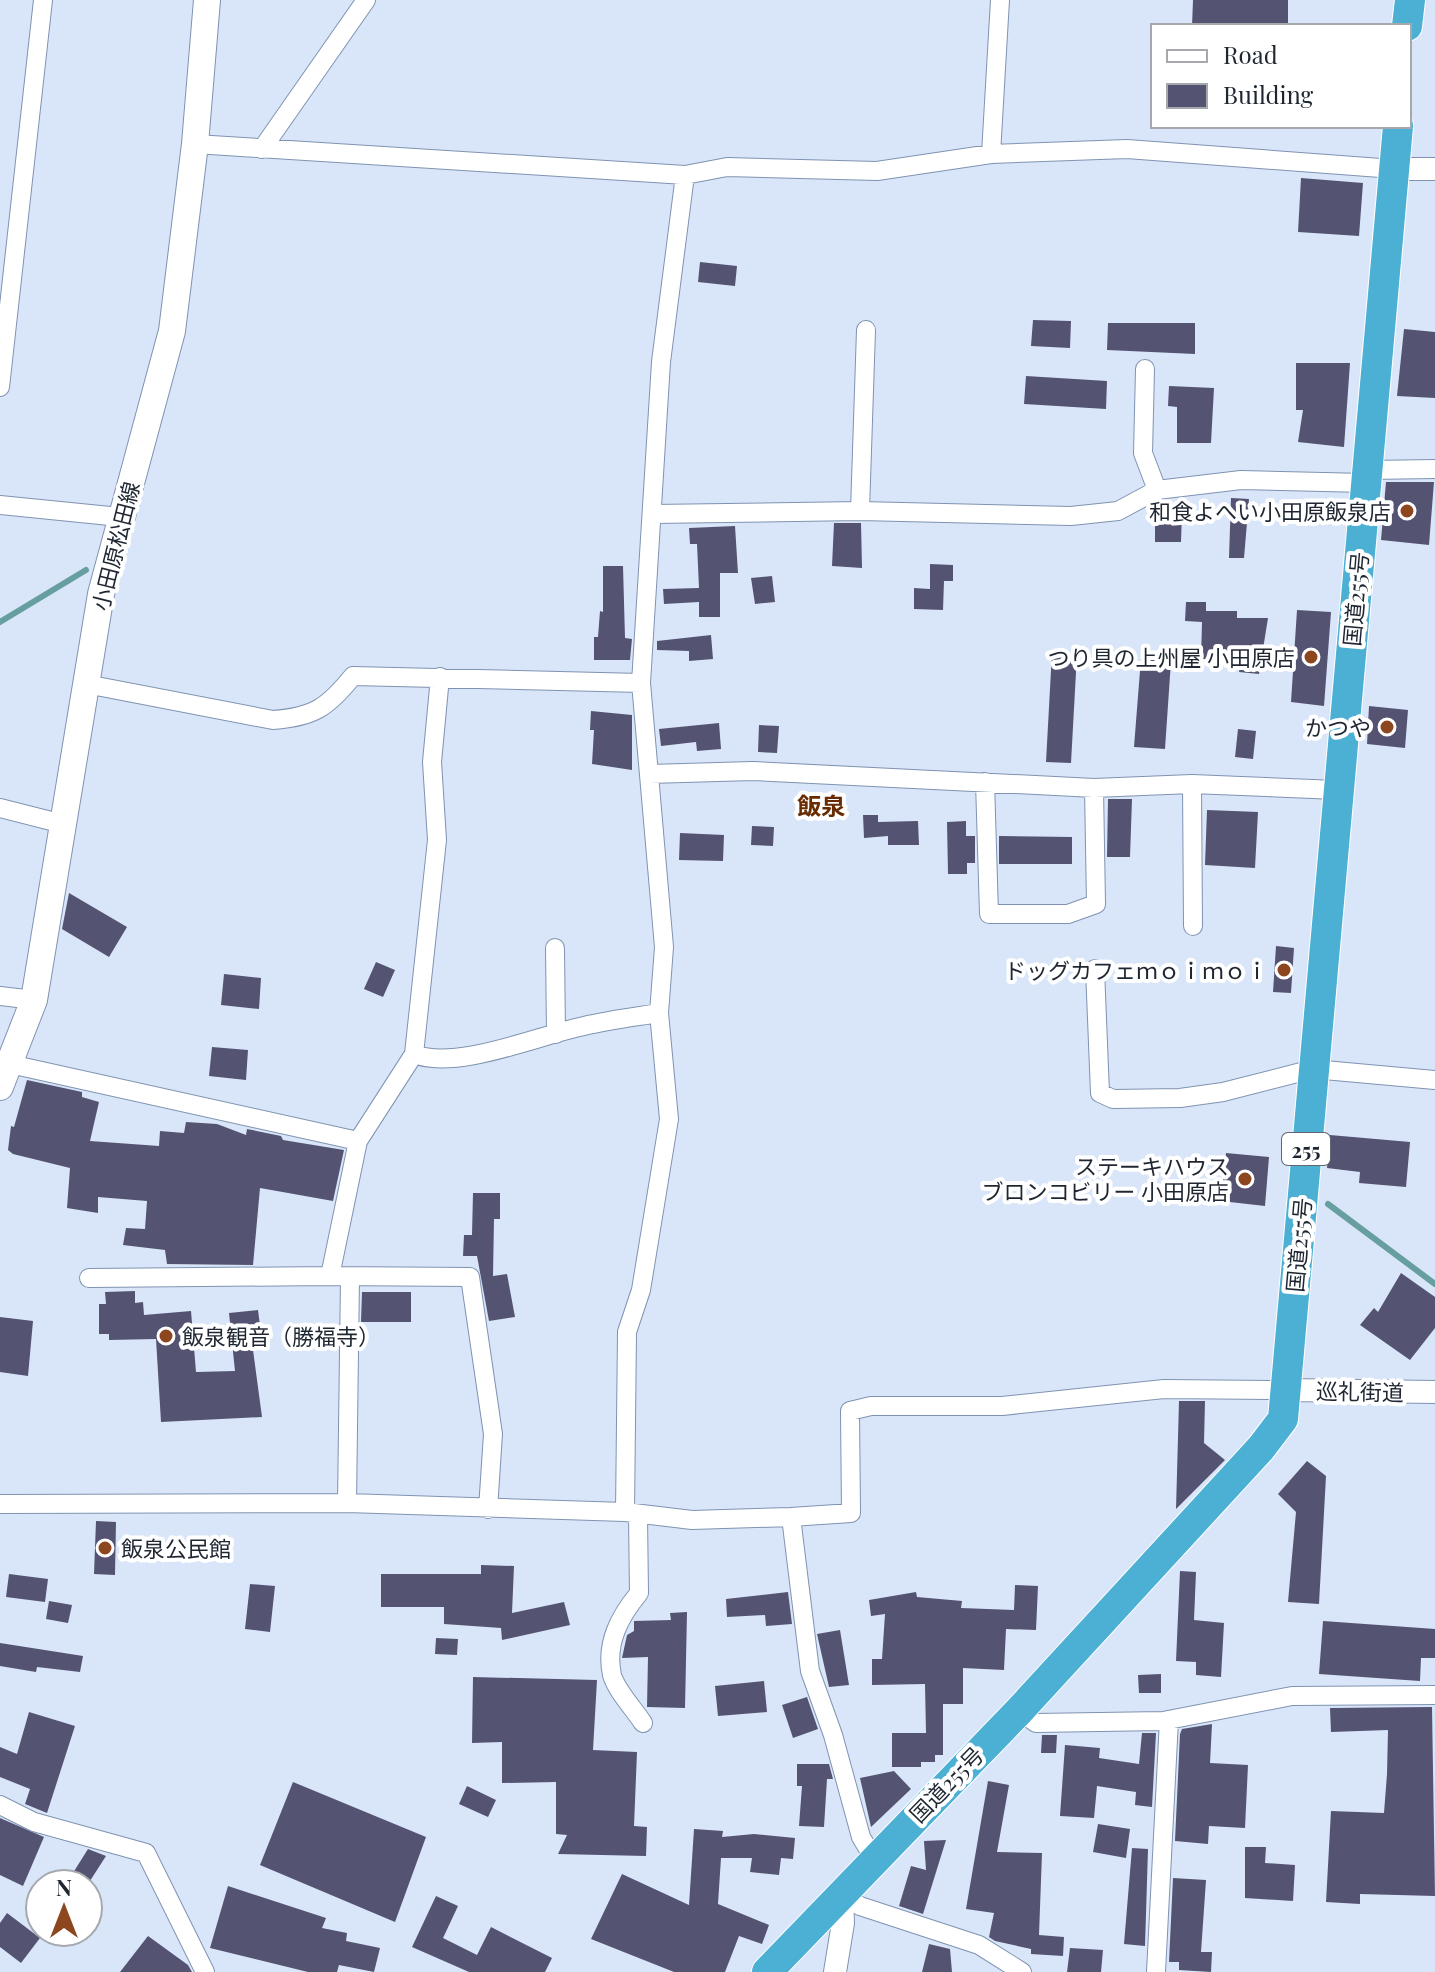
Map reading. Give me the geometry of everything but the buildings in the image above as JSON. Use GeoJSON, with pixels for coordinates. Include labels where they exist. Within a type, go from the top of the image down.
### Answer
{"type":"FeatureCollection","features":[{"type":"Feature","properties":{"kind":"highway"},"geometry":{"type":"LineString","coordinates":[[1407,24],[1410,0]]}},
{"type":"Feature","properties":{"kind":"highway","name":"国道255号"},"geometry":{"type":"LineString","coordinates":[[767,1972],[1019,1711],[1261,1448],[1283,1419],[1398,128]]}},
{"type":"Feature","properties":{"kind":"main road","name":"小田原松田線"},"geometry":{"type":"LineString","coordinates":[[5,1076],[34,1000],[86,684],[120,517],[172,331],[195,144],[207,0]]}},
{"type":"Feature","properties":{"kind":"street"},"geometry":{"type":"LineString","coordinates":[[0,387],[43,0]]}},
{"type":"Feature","properties":{"kind":"street"},"geometry":{"type":"LineString","coordinates":[[262,149],[366,0]]}},
{"type":"Feature","properties":{"kind":"street"},"geometry":{"type":"LineString","coordinates":[[991,154],[1000,0]]}},
{"type":"Feature","properties":{"kind":"street"},"geometry":{"type":"LineString","coordinates":[[195,144],[685,175],[727,167],[877,171],[991,154],[1127,149],[1394,169],[1435,169]]}},
{"type":"Feature","properties":{"kind":"street"},"geometry":{"type":"LineString","coordinates":[[643,1723],[612,1676],[612,1638],[624,1611],[639,1593],[632,1514],[627,1332],[641,1290],[669,1119],[659,1013],[664,947],[641,683],[661,362],[685,175]]}},
{"type":"Feature","properties":{"kind":"street"},"geometry":{"type":"LineString","coordinates":[[860,511],[866,330]]}},
{"type":"Feature","properties":{"kind":"street"},"geometry":{"type":"LineString","coordinates":[[1145,369],[1143,453],[1157,490]]}},
{"type":"Feature","properties":{"kind":"street"},"geometry":{"type":"LineString","coordinates":[[652,514],[860,511],[1071,516],[1118,511],[1157,490],[1241,480],[1367,476],[1435,469]]}},
{"type":"Feature","properties":{"kind":"street"},"geometry":{"type":"LineString","coordinates":[[0,505],[120,517]]}},
{"type":"Feature","properties":{"kind":"street"},"geometry":{"type":"LineString","coordinates":[[86,684],[273,720],[299,718],[330,704],[353,676],[641,683]]}},
{"type":"Feature","properties":{"kind":"street"},"geometry":{"type":"LineString","coordinates":[[330,1276],[358,1141],[414,1054],[437,840],[432,762],[440,677]]}},
{"type":"Feature","properties":{"kind":"street"},"geometry":{"type":"LineString","coordinates":[[649,774],[753,771],[1094,788],[1192,784],[1337,790]]}},
{"type":"Feature","properties":{"kind":"street"},"geometry":{"type":"LineString","coordinates":[[985,782],[989,914],[1068,914],[1096,904],[1094,788]]}},
{"type":"Feature","properties":{"kind":"street"},"geometry":{"type":"LineString","coordinates":[[1192,784],[1193,926]]}},
{"type":"Feature","properties":{"kind":"street"},"geometry":{"type":"LineString","coordinates":[[0,808],[63,824]]}},
{"type":"Feature","properties":{"kind":"street"},"geometry":{"type":"LineString","coordinates":[[555,948],[556,1034]]}},
{"type":"Feature","properties":{"kind":"street"},"geometry":{"type":"LineString","coordinates":[[1095,969],[1100,1093],[1113,1099],[1180,1098],[1223,1092],[1313,1069],[1435,1080]]}},
{"type":"Feature","properties":{"kind":"street"},"geometry":{"type":"LineString","coordinates":[[0,996],[34,1000]]}},
{"type":"Feature","properties":{"kind":"street"},"geometry":{"type":"LineString","coordinates":[[414,1054],[427,1059],[503,1049],[556,1034],[659,1013]]}},
{"type":"Feature","properties":{"kind":"street"},"geometry":{"type":"LineString","coordinates":[[5,1076],[358,1141]]}},
{"type":"Feature","properties":{"kind":"street"},"geometry":{"type":"LineString","coordinates":[[347,1503],[350,1277]]}},
{"type":"Feature","properties":{"kind":"street"},"geometry":{"type":"LineString","coordinates":[[89,1278],[470,1277],[493,1434],[488,1509]]}},
{"type":"Feature","properties":{"kind":"street"},"geometry":{"type":"LineString","coordinates":[[0,1504],[347,1503],[632,1514],[692,1520],[851,1513],[850,1411],[871,1406],[1002,1406],[1164,1389],[1286,1390]]}},
{"type":"Feature","properties":{"kind":"street","name":"巡礼街道"},"geometry":{"type":"LineString","coordinates":[[1286,1390],[1435,1392]]}},
{"type":"Feature","properties":{"kind":"street"},"geometry":{"type":"LineString","coordinates":[[791,1517],[810,1671],[833,1735],[861,1837],[874,1859]]}},
{"type":"Feature","properties":{"kind":"street"},"geometry":{"type":"LineString","coordinates":[[1019,1711],[1036,1723],[1065,1725],[1169,1720],[1292,1696],[1435,1695]]}},
{"type":"Feature","properties":{"kind":"street"},"geometry":{"type":"LineString","coordinates":[[1156,1972],[1169,1720]]}},
{"type":"Feature","properties":{"kind":"street"},"geometry":{"type":"LineString","coordinates":[[0,1805],[34,1822],[146,1853],[205,1972]]}},
{"type":"Feature","properties":{"kind":"street"},"geometry":{"type":"LineString","coordinates":[[835,1972],[843,1923],[842,1895]]}},
{"type":"Feature","properties":{"kind":"street"},"geometry":{"type":"LineString","coordinates":[[842,1895],[860,1906],[979,1945],[1022,1972]]}},
{"type":"Feature","properties":{"kind":"waterway"},"geometry":{"type":"LineString","coordinates":[[0,622],[86,570]]}},
{"type":"Feature","properties":{"kind":"waterway"},"geometry":{"type":"LineString","coordinates":[[1328,1204],[1435,1284]]}},
{"type":"Feature","properties":{"kind":"place","name":"和食よへい小田原飯泉店"},"geometry":{"type":"Point","coordinates":[1407,511]}},
{"type":"Feature","properties":{"kind":"place","name":"つり具の上州屋 小田原店"},"geometry":{"type":"Point","coordinates":[1311,657]}},
{"type":"Feature","properties":{"kind":"place","name":"かつや"},"geometry":{"type":"Point","coordinates":[1387,727]}},
{"type":"Feature","properties":{"kind":"place","name":"ドッグカフェｍｏｉｍｏｉ"},"geometry":{"type":"Point","coordinates":[1284,970]}},
{"type":"Feature","properties":{"kind":"place","name":"ステーキハウス ブロンコビリー 小田原店"},"geometry":{"type":"Point","coordinates":[1245,1179]}},
{"type":"Feature","properties":{"kind":"place","name":"飯泉観音（勝福寺）"},"geometry":{"type":"Point","coordinates":[166,1336]}},
{"type":"Feature","properties":{"kind":"place","name":"飯泉公民館"},"geometry":{"type":"Point","coordinates":[105,1548]}},
{"type":"Feature","properties":{"kind":"district","name":"飯泉"},"geometry":{"type":"Point","coordinates":[821,805]}}]}
